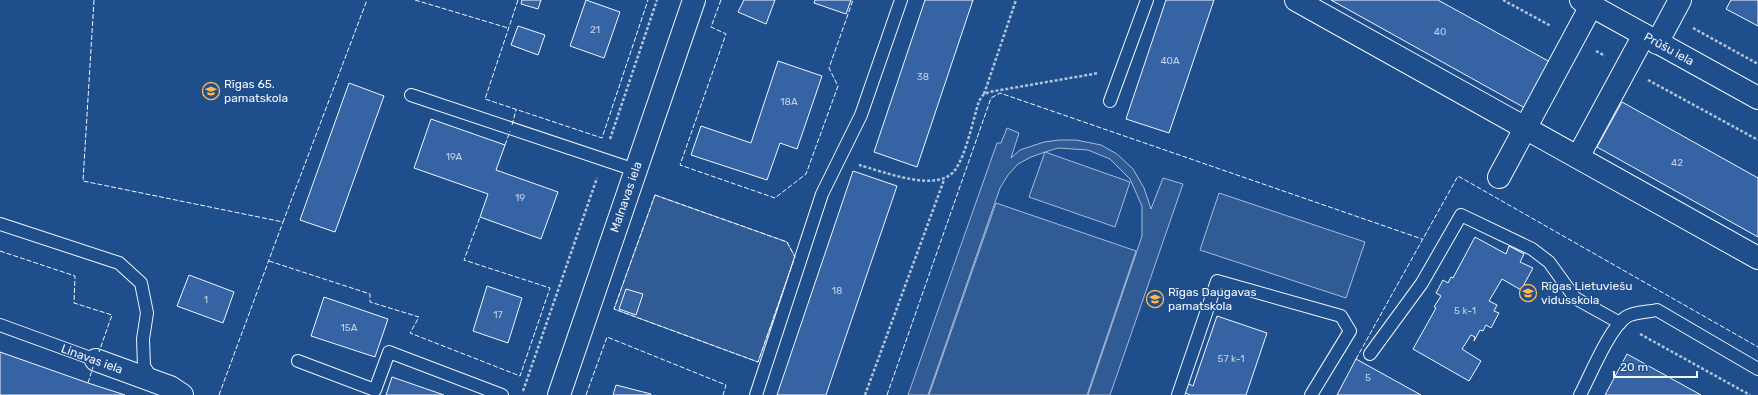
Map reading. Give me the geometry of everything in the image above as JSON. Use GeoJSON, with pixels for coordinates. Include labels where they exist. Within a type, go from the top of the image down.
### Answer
{"type":"FeatureCollection","features":[{"type":"Feature","properties":{"kind":"street","name":"Malnavas iela"},"geometry":{"type":"LineString","coordinates":[[559,395],[694,0]]}},
{"type":"Feature","properties":{"kind":"street"},"geometry":{"type":"LineString","coordinates":[[1296,0],[1758,258]]}},
{"type":"Feature","properties":{"kind":"street"},"geometry":{"type":"LineString","coordinates":[[1499,177],[1586,3]]}},
{"type":"Feature","properties":{"kind":"street","name":"Prūšu iela"},"geometry":{"type":"LineString","coordinates":[[1586,3],[1758,98]]}},
{"type":"Feature","properties":{"kind":"street"},"geometry":{"type":"LineString","coordinates":[[1578,157],[1651,39],[1676,8]]}},
{"type":"Feature","properties":{"kind":"street","name":"Linavas iela"},"geometry":{"type":"LineString","coordinates":[[96,360],[170,387],[182,395]]}},
{"type":"Feature","properties":{"kind":"lane"},"geometry":{"type":"LineString","coordinates":[[756,395],[822,194],[861,115],[901,0]]}},
{"type":"Feature","properties":{"kind":"lane"},"geometry":{"type":"LineString","coordinates":[[1110,101],[1147,0]]}},
{"type":"Feature","properties":{"kind":"lane"},"geometry":{"type":"LineString","coordinates":[[411,95],[635,170]]}},
{"type":"Feature","properties":{"kind":"lane"},"geometry":{"type":"LineString","coordinates":[[1370,354],[1422,283],[1462,215],[1532,249],[1549,262],[1575,298],[1620,323]]}},
{"type":"Feature","properties":{"kind":"lane"},"geometry":{"type":"LineString","coordinates":[[0,224],[119,263],[140,283],[147,313],[143,339],[144,366],[154,382]]}},
{"type":"Feature","properties":{"kind":"lane"},"geometry":{"type":"LineString","coordinates":[[1178,395],[1217,281],[1341,316],[1350,332],[1312,395]]}},
{"type":"Feature","properties":{"kind":"lane"},"geometry":{"type":"LineString","coordinates":[[1580,395],[1611,335],[1620,323],[1627,316],[1657,310],[1758,369]]}},
{"type":"Feature","properties":{"kind":"lane","name":"Linavas iela"},"geometry":{"type":"LineString","coordinates":[[0,325],[96,360]]}},
{"type":"Feature","properties":{"kind":"lane"},"geometry":{"type":"LineString","coordinates":[[298,361],[375,390],[389,352],[502,395]]}},
{"type":"Feature","properties":{"kind":"path"},"geometry":{"type":"LineString","coordinates":[[521,395],[657,0]]}},
{"type":"Feature","properties":{"kind":"path"},"geometry":{"type":"LineString","coordinates":[[866,395],[944,180],[956,170],[965,147],[979,101],[983,95],[1016,0]]}},
{"type":"Feature","properties":{"kind":"path"},"geometry":{"type":"LineString","coordinates":[[1676,8],[1758,64]]}},
{"type":"Feature","properties":{"kind":"path"},"geometry":{"type":"LineString","coordinates":[[983,95],[989,92],[1071,77],[1122,70]]}},
{"type":"Feature","properties":{"kind":"path"},"geometry":{"type":"LineString","coordinates":[[839,160],[921,181],[944,180]]}},
{"type":"Feature","properties":{"kind":"path"},"geometry":{"type":"LineString","coordinates":[[1620,323],[1750,395]]}},
{"type":"Feature","properties":{"kind":"shaded area"},"geometry":{"type":"Polygon","coordinates":[[[1007,128],[1019,133],[1011,158],[1020,150],[1044,142],[1059,140],[1076,140],[1101,145],[1117,154],[1133,169],[1144,188],[1151,209],[1163,178],[1183,184],[1110,395],[1088,395],[1142,236],[1142,206],[1130,179],[1110,159],[1088,150],[1058,148],[1031,157],[1018,164],[1008,175],[1000,188],[928,395],[908,395],[997,143],[1001,143],[1007,128]]]}},
{"type":"Feature","properties":{"kind":"shaded area"},"geometry":{"type":"Polygon","coordinates":[[[1045,152],[1130,182],[1115,227],[1029,197],[1045,152]]]}},
{"type":"Feature","properties":{"kind":"shaded area"},"geometry":{"type":"Polygon","coordinates":[[[1219,193],[1365,242],[1346,298],[1200,250],[1219,193]]]}},
{"type":"Feature","properties":{"kind":"shaded area"},"geometry":{"type":"Polygon","coordinates":[[[655,195],[787,242],[795,257],[758,362],[614,309],[655,195]]]}},
{"type":"Feature","properties":{"kind":"shaded area"},"geometry":{"type":"Polygon","coordinates":[[[996,203],[1136,251],[1087,395],[929,395],[996,203]]]}},
{"type":"Feature","properties":{"kind":"building"},"geometry":{"type":"Polygon","coordinates":[[[522,0],[541,0],[538,9],[521,4],[522,0]]]}},
{"type":"Feature","properties":{"kind":"building"},"geometry":{"type":"Polygon","coordinates":[[[586,0],[620,12],[604,58],[570,46],[586,0]]]}},
{"type":"Feature","properties":{"kind":"building"},"geometry":{"type":"Polygon","coordinates":[[[744,0],[775,0],[766,24],[738,12],[744,0]]]}},
{"type":"Feature","properties":{"kind":"building"},"geometry":{"type":"Polygon","coordinates":[[[815,0],[851,0],[846,14],[814,3],[815,0]]]}},
{"type":"Feature","properties":{"kind":"building"},"geometry":{"type":"Polygon","coordinates":[[[925,0],[973,0],[917,167],[874,152],[925,0]]]}},
{"type":"Feature","properties":{"kind":"building"},"geometry":{"type":"Polygon","coordinates":[[[1166,0],[1214,0],[1169,133],[1126,119],[1166,0]]]}},
{"type":"Feature","properties":{"kind":"building"},"geometry":{"type":"Polygon","coordinates":[[[1331,0],[1438,0],[1550,62],[1525,108],[1331,0]]]}},
{"type":"Feature","properties":{"kind":"building"},"geometry":{"type":"Polygon","coordinates":[[[1731,0],[1758,0],[1758,26],[1726,9],[1731,0]]]}},
{"type":"Feature","properties":{"kind":"building"},"geometry":{"type":"Polygon","coordinates":[[[518,26],[545,35],[538,55],[511,45],[518,26]]]}},
{"type":"Feature","properties":{"kind":"building"},"geometry":{"type":"Polygon","coordinates":[[[778,61],[822,76],[797,149],[780,143],[767,180],[691,155],[701,126],[751,143],[778,61]]]}},
{"type":"Feature","properties":{"kind":"building"},"geometry":{"type":"Polygon","coordinates":[[[349,83],[384,96],[335,232],[300,220],[349,83]]]}},
{"type":"Feature","properties":{"kind":"building"},"geometry":{"type":"Polygon","coordinates":[[[1622,102],[1758,178],[1758,237],[1597,147],[1622,102]]]}},
{"type":"Feature","properties":{"kind":"building"},"geometry":{"type":"Polygon","coordinates":[[[431,119],[505,145],[496,170],[558,192],[541,239],[480,217],[488,194],[414,168],[431,119]]]}},
{"type":"Feature","properties":{"kind":"building"},"geometry":{"type":"Polygon","coordinates":[[[853,171],[897,186],[826,395],[777,395],[853,171]]]}},
{"type":"Feature","properties":{"kind":"building"},"geometry":{"type":"Polygon","coordinates":[[[1475,237],[1506,254],[1509,246],[1524,254],[1520,262],[1533,268],[1521,290],[1502,279],[1489,301],[1497,305],[1494,311],[1499,313],[1491,328],[1486,325],[1483,331],[1480,330],[1474,341],[1475,337],[1471,335],[1462,349],[1481,361],[1469,381],[1413,349],[1436,308],[1434,307],[1441,296],[1436,293],[1443,280],[1448,283],[1451,277],[1453,278],[1475,237]]]}},
{"type":"Feature","properties":{"kind":"building"},"geometry":{"type":"Polygon","coordinates":[[[189,275],[234,292],[223,323],[177,306],[189,275]]]}},
{"type":"Feature","properties":{"kind":"building"},"geometry":{"type":"Polygon","coordinates":[[[487,286],[522,298],[508,343],[473,331],[487,286]]]}},
{"type":"Feature","properties":{"kind":"building"},"geometry":{"type":"Polygon","coordinates":[[[626,289],[643,294],[636,315],[619,309],[626,289]]]}},
{"type":"Feature","properties":{"kind":"building"},"geometry":{"type":"Polygon","coordinates":[[[324,297],[388,319],[375,357],[311,336],[324,297]]]}},
{"type":"Feature","properties":{"kind":"building"},"geometry":{"type":"Polygon","coordinates":[[[1217,316],[1267,333],[1246,395],[1190,395],[1184,392],[1187,383],[1193,386],[1217,316]]]}},
{"type":"Feature","properties":{"kind":"building"},"geometry":{"type":"Polygon","coordinates":[[[0,352],[88,383],[125,395],[0,395],[0,352]]]}},
{"type":"Feature","properties":{"kind":"building"},"geometry":{"type":"Polygon","coordinates":[[[1627,354],[1701,395],[1605,395],[1627,354]]]}},
{"type":"Feature","properties":{"kind":"building"},"geometry":{"type":"Polygon","coordinates":[[[1356,359],[1421,395],[1337,395],[1356,359]]]}},
{"type":"Feature","properties":{"kind":"building"},"geometry":{"type":"Polygon","coordinates":[[[392,377],[444,395],[386,395],[392,377]]]}},
{"type":"Feature","properties":{"kind":"building"},"geometry":{"type":"Polygon","coordinates":[[[616,385],[651,394],[651,395],[613,395],[616,385]]]}},
{"type":"Feature","properties":{"kind":"fence"},"geometry":{"type":"LineString","coordinates":[[94,0],[83,181],[283,222],[367,0]]}},
{"type":"Feature","properties":{"kind":"fence"},"geometry":{"type":"LineString","coordinates":[[415,0],[508,28]]}},
{"type":"Feature","properties":{"kind":"fence"},"geometry":{"type":"LineString","coordinates":[[518,0],[485,99],[602,138],[648,0]]}},
{"type":"Feature","properties":{"kind":"fence"},"geometry":{"type":"LineString","coordinates":[[721,0],[711,27],[726,34],[680,165],[775,198],[806,174],[838,86],[829,68],[853,0]]}},
{"type":"Feature","properties":{"kind":"fence"},"geometry":{"type":"LineString","coordinates":[[887,395],[991,98],[1000,93],[1422,239]]}},
{"type":"Feature","properties":{"kind":"fence"},"geometry":{"type":"LineString","coordinates":[[512,125],[516,110]]}},
{"type":"Feature","properties":{"kind":"fence"},"geometry":{"type":"LineString","coordinates":[[505,145],[510,131]]}},
{"type":"Feature","properties":{"kind":"fence"},"geometry":{"type":"LineString","coordinates":[[1356,359],[1458,176],[1758,347]]}},
{"type":"Feature","properties":{"kind":"fence"},"geometry":{"type":"LineString","coordinates":[[655,195],[787,242],[795,257],[758,362],[614,309],[655,195]]}},
{"type":"Feature","properties":{"kind":"fence"},"geometry":{"type":"LineString","coordinates":[[269,261],[370,294],[370,302],[419,317],[410,333],[520,376],[550,288],[464,260],[480,217]]}},
{"type":"Feature","properties":{"kind":"fence"},"geometry":{"type":"LineString","coordinates":[[219,395],[283,222]]}},
{"type":"Feature","properties":{"kind":"fence"},"geometry":{"type":"LineString","coordinates":[[0,251],[75,276],[74,303],[112,315],[99,352]]}},
{"type":"Feature","properties":{"kind":"fence"},"geometry":{"type":"LineString","coordinates":[[586,395],[607,337],[726,385],[723,395]]}},
{"type":"Feature","properties":{"kind":"fence"},"geometry":{"type":"LineString","coordinates":[[88,383],[93,367]]}},
{"type":"Feature","properties":{"kind":"place","name":"Rīgas 65. pamatskola"},"geometry":{"type":"Point","coordinates":[211,91]}},
{"type":"Feature","properties":{"kind":"place","name":"Rīgas Lietuviešu vidusskola"},"geometry":{"type":"Point","coordinates":[1528,293]}},
{"type":"Feature","properties":{"kind":"place","name":"Rīgas Daugavas pamatskola"},"geometry":{"type":"Point","coordinates":[1155,299]}}]}
